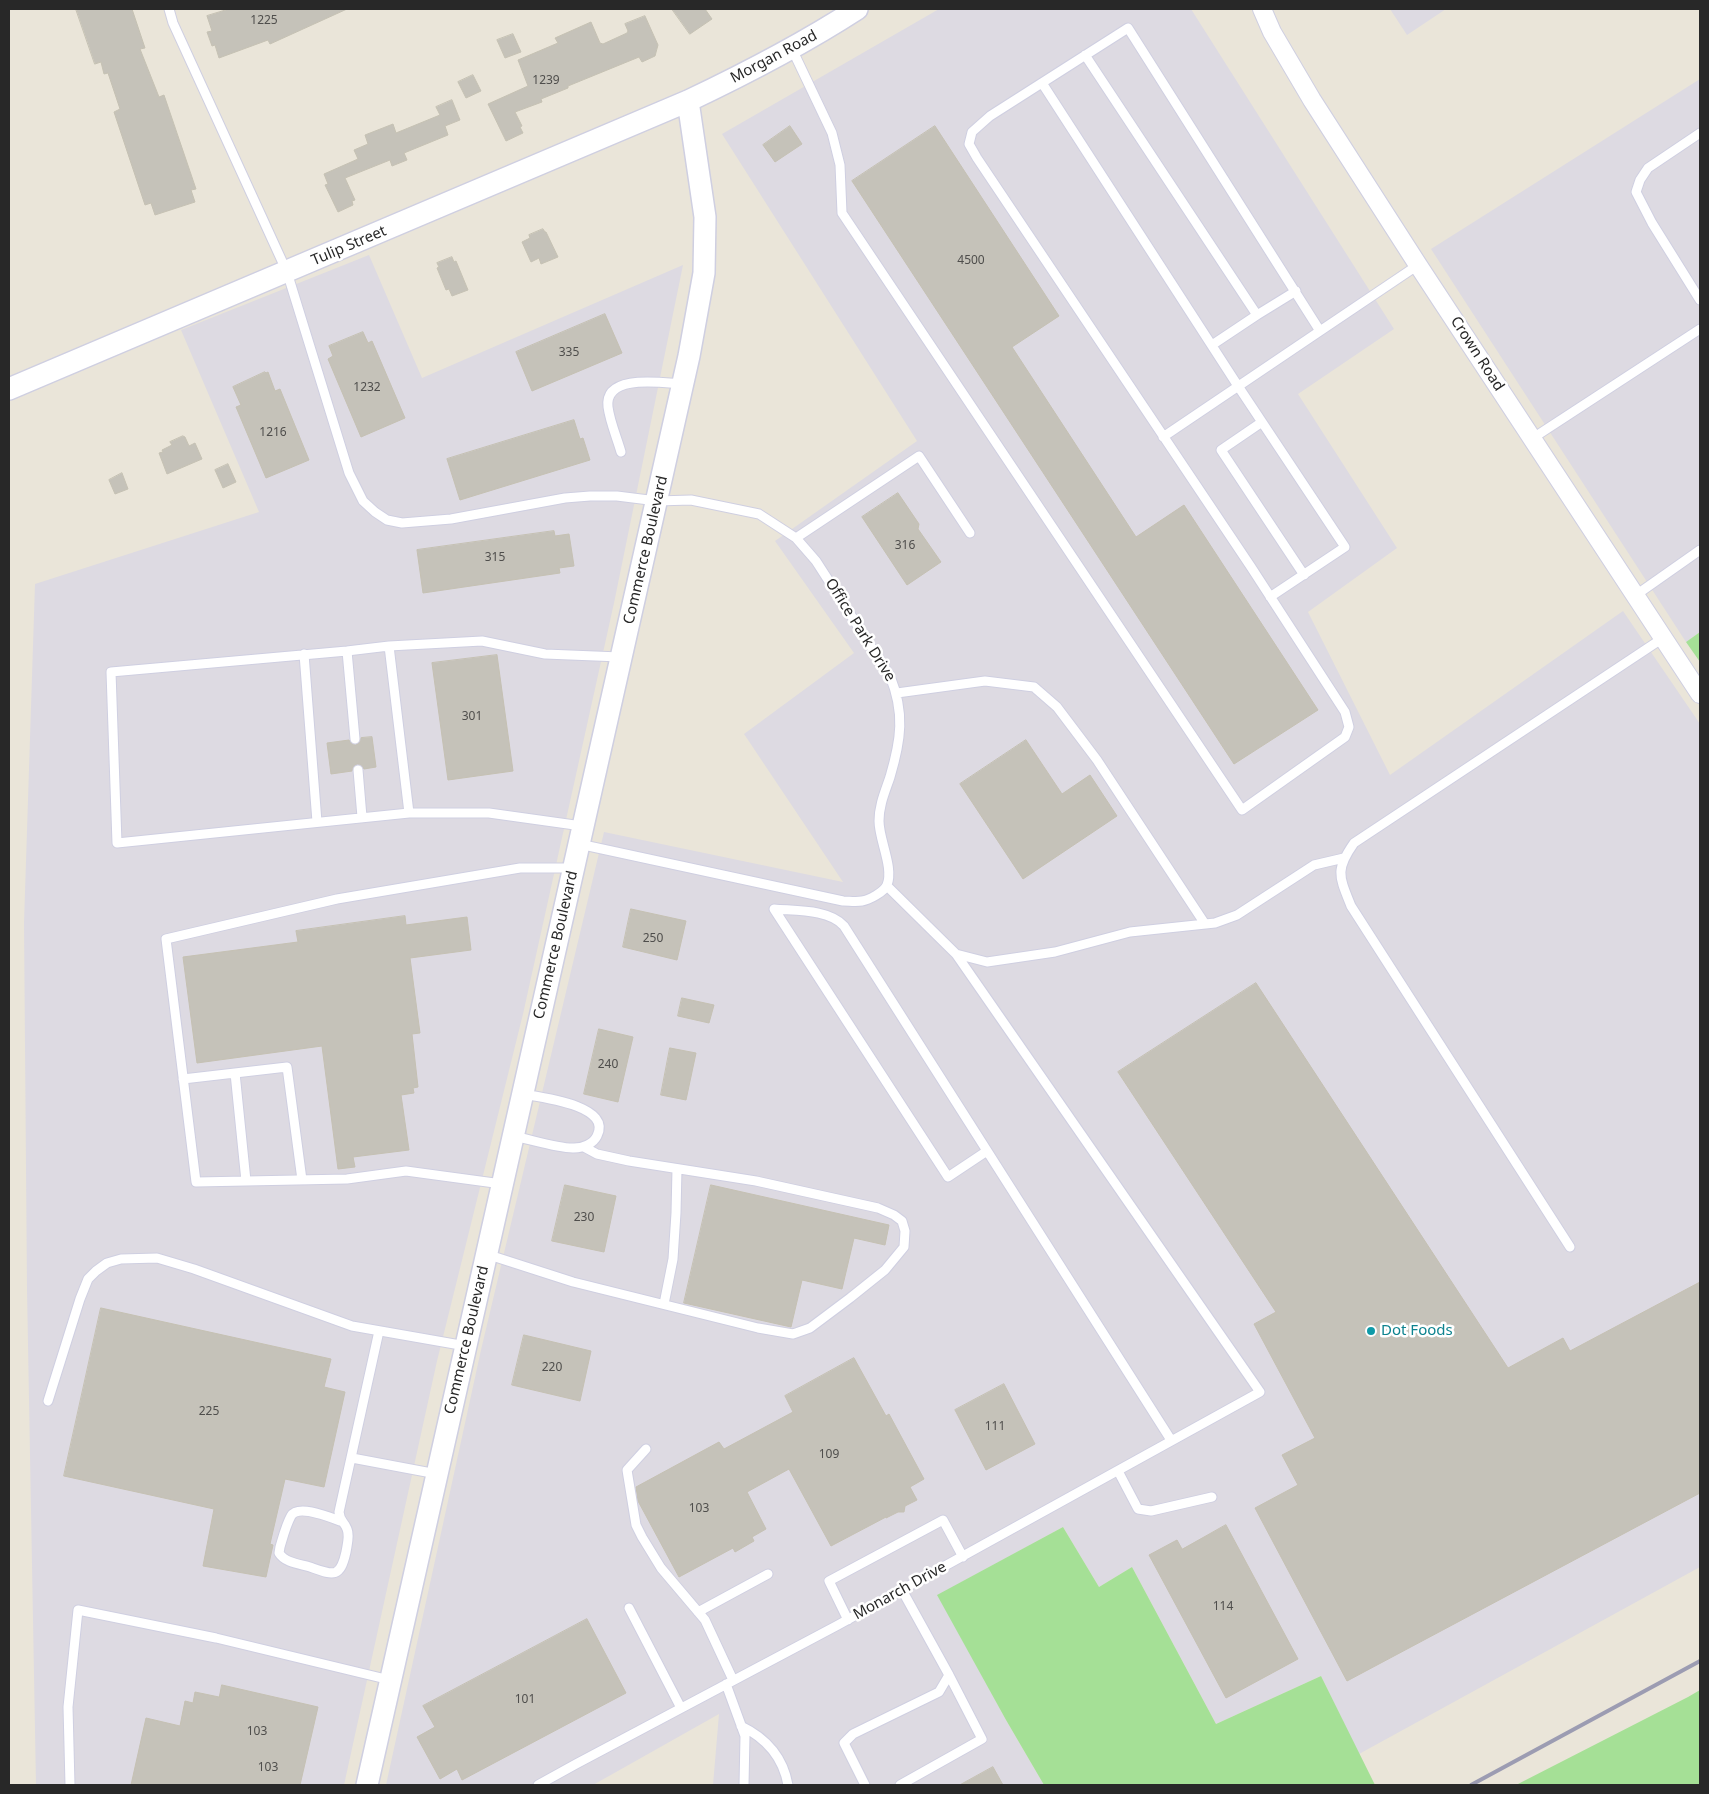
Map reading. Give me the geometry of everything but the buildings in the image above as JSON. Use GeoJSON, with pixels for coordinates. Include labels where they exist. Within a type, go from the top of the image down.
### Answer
{"type":"FeatureCollection","features":[{"type":"Feature","properties":{"kind":"street","name":"Morgan Road"},"geometry":{"type":"LineString","coordinates":[[688,101],[792,49],[858,9]]}},
{"type":"Feature","properties":{"kind":"street","name":"Crown Road"},"geometry":{"type":"LineString","coordinates":[[1262,9],[1272,32],[1312,100],[1700,694]]}},
{"type":"Feature","properties":{"kind":"street","name":"Tulip Street"},"geometry":{"type":"LineString","coordinates":[[9,390],[688,101]]}},
{"type":"Feature","properties":{"kind":"street","name":"Commerce Boulevard"},"geometry":{"type":"LineString","coordinates":[[367,1785],[683,384],[704,273],[705,217],[688,101]]}},
{"type":"Feature","properties":{"kind":"lane","name":"Office Park Drive"},"geometry":{"type":"LineString","coordinates":[[169,9],[173,23],[287,272],[349,473],[363,501],[388,520],[402,523],[451,519],[565,498],[617,496],[657,501],[691,500],[759,514],[796,538],[816,561],[890,676],[897,693],[901,727],[890,776],[881,800],[879,822],[890,872],[887,886]]}},
{"type":"Feature","properties":{"kind":"lane"},"geometry":{"type":"LineString","coordinates":[[173,23],[177,9]]}},
{"type":"Feature","properties":{"kind":"lane"},"geometry":{"type":"LineString","coordinates":[[792,49],[832,133],[840,164],[842,213],[1242,810],[1345,737],[1349,726],[1345,712],[1095,337],[1071,296],[977,158],[969,144],[972,132],[990,116],[1128,28],[1320,331]]}},
{"type":"Feature","properties":{"kind":"lane"},"geometry":{"type":"LineString","coordinates":[[1085,56],[1257,315]]}},
{"type":"Feature","properties":{"kind":"lane"},"geometry":{"type":"LineString","coordinates":[[1042,83],[1238,386],[1345,547],[1270,597]]}},
{"type":"Feature","properties":{"kind":"lane"},"geometry":{"type":"LineString","coordinates":[[1700,134],[1648,168],[1640,180],[1636,192],[1652,223],[1700,300]]}},
{"type":"Feature","properties":{"kind":"lane"},"geometry":{"type":"LineString","coordinates":[[1163,437],[1418,265]]}},
{"type":"Feature","properties":{"kind":"lane"},"geometry":{"type":"LineString","coordinates":[[1212,345],[1296,292]]}},
{"type":"Feature","properties":{"kind":"lane"},"geometry":{"type":"LineString","coordinates":[[1533,438],[1700,329]]}},
{"type":"Feature","properties":{"kind":"lane"},"geometry":{"type":"LineString","coordinates":[[621,452],[608,407],[608,397],[612,392],[624,384],[640,382],[683,384]]}},
{"type":"Feature","properties":{"kind":"lane"},"geometry":{"type":"LineString","coordinates":[[1262,422],[1221,450],[1304,575]]}},
{"type":"Feature","properties":{"kind":"lane"},"geometry":{"type":"LineString","coordinates":[[796,538],[919,456],[970,534]]}},
{"type":"Feature","properties":{"kind":"lane"},"geometry":{"type":"LineString","coordinates":[[1636,595],[1700,550]]}},
{"type":"Feature","properties":{"kind":"lane"},"geometry":{"type":"LineString","coordinates":[[1570,1247],[1351,906],[1340,878],[1344,858],[1354,843],[1663,638]]}},
{"type":"Feature","properties":{"kind":"lane"},"geometry":{"type":"LineString","coordinates":[[621,657],[545,654],[482,641],[389,646],[111,672],[118,843],[409,813],[489,814],[581,835],[843,901],[863,901],[887,886],[956,954],[987,962],[1054,952],[1130,932],[1215,923],[1237,915],[1314,865],[1344,858]]}},
{"type":"Feature","properties":{"kind":"lane"},"geometry":{"type":"LineString","coordinates":[[389,646],[409,813]]}},
{"type":"Feature","properties":{"kind":"lane"},"geometry":{"type":"LineString","coordinates":[[347,651],[355,739]]}},
{"type":"Feature","properties":{"kind":"lane"},"geometry":{"type":"LineString","coordinates":[[304,654],[316,822]]}},
{"type":"Feature","properties":{"kind":"lane"},"geometry":{"type":"LineString","coordinates":[[897,693],[985,681],[1034,687],[1057,707],[1097,760],[1205,924]]}},
{"type":"Feature","properties":{"kind":"lane"},"geometry":{"type":"LineString","coordinates":[[358,770],[362,817]]}},
{"type":"Feature","properties":{"kind":"lane"},"geometry":{"type":"LineString","coordinates":[[502,1184],[406,1172],[348,1179],[196,1182],[166,939],[337,899],[520,868],[573,868]]}},
{"type":"Feature","properties":{"kind":"lane"},"geometry":{"type":"LineString","coordinates":[[987,1151],[948,1177],[774,909],[826,914],[838,919],[844,926],[1171,1440]]}},
{"type":"Feature","properties":{"kind":"lane","name":"Monarch Drive"},"geometry":{"type":"LineString","coordinates":[[538,1785],[848,1620],[1260,1392],[956,954]]}},
{"type":"Feature","properties":{"kind":"lane"},"geometry":{"type":"LineString","coordinates":[[183,1079],[287,1067],[302,1180]]}},
{"type":"Feature","properties":{"kind":"lane"},"geometry":{"type":"LineString","coordinates":[[235,1073],[246,1181]]}},
{"type":"Feature","properties":{"kind":"lane"},"geometry":{"type":"LineString","coordinates":[[513,1136],[573,1148],[584,1147],[598,1136],[599,1126],[596,1119],[582,1107],[522,1094]]}},
{"type":"Feature","properties":{"kind":"lane"},"geometry":{"type":"LineString","coordinates":[[486,1254],[573,1282],[758,1328],[793,1334],[810,1328],[885,1270],[904,1247],[905,1231],[902,1221],[878,1208],[756,1181],[676,1169],[597,1154],[584,1147]]}},
{"type":"Feature","properties":{"kind":"lane"},"geometry":{"type":"LineString","coordinates":[[664,1304],[673,1258],[676,1169]]}},
{"type":"Feature","properties":{"kind":"lane"},"geometry":{"type":"LineString","coordinates":[[48,1401],[88,1279],[107,1263],[121,1258],[157,1258],[194,1269],[352,1326],[466,1346]]}},
{"type":"Feature","properties":{"kind":"lane"},"geometry":{"type":"LineString","coordinates":[[340,1520],[304,1510],[295,1512],[291,1516],[279,1553],[286,1560],[330,1574],[338,1572],[343,1565],[349,1538],[347,1529],[340,1520],[340,1512],[379,1331]]}},
{"type":"Feature","properties":{"kind":"lane"},"geometry":{"type":"LineString","coordinates":[[646,1449],[627,1470],[636,1525],[662,1568],[705,1620],[730,1682],[745,1736],[744,1785]]}},
{"type":"Feature","properties":{"kind":"lane"},"geometry":{"type":"LineString","coordinates":[[352,1458],[437,1474]]}},
{"type":"Feature","properties":{"kind":"lane"},"geometry":{"type":"LineString","coordinates":[[1118,1471],[1138,1509],[1151,1512],[1212,1497]]}},
{"type":"Feature","properties":{"kind":"lane"},"geometry":{"type":"LineString","coordinates":[[848,1620],[829,1581],[943,1520],[963,1557]]}},
{"type":"Feature","properties":{"kind":"lane"},"geometry":{"type":"LineString","coordinates":[[698,1612],[768,1574]]}},
{"type":"Feature","properties":{"kind":"lane"},"geometry":{"type":"LineString","coordinates":[[900,1785],[982,1739],[902,1590]]}},
{"type":"Feature","properties":{"kind":"lane"},"geometry":{"type":"LineString","coordinates":[[629,1608],[681,1708]]}},
{"type":"Feature","properties":{"kind":"lane"},"geometry":{"type":"LineString","coordinates":[[70,1785],[68,1707],[78,1610],[216,1638],[391,1680]]}},
{"type":"Feature","properties":{"kind":"lane"},"geometry":{"type":"LineString","coordinates":[[865,1785],[844,1743],[853,1734],[939,1692],[949,1675]]}},
{"type":"Feature","properties":{"kind":"lane"},"geometry":{"type":"LineString","coordinates":[[741,1726],[756,1734],[768,1744],[785,1771],[788,1785]]}},
{"type":"Feature","properties":{"kind":"shaded area"},"geometry":{"type":"Polygon","coordinates":[[[939,9],[1191,9],[1394,329],[1298,394],[1397,548],[1308,612],[1390,775],[1623,611],[1700,724],[1700,1567],[1359,1754],[1321,1676],[1216,1724],[1132,1567],[1099,1587],[1063,1527],[938,1595],[1006,1720],[1044,1785],[713,1785],[719,1714],[593,1785],[386,1785],[481,1350],[604,832],[843,882],[744,734],[854,653],[775,541],[917,441],[722,134],[939,9]]]}},
{"type":"Feature","properties":{"kind":"shaded area"},"geometry":{"type":"Polygon","coordinates":[[[1390,9],[1446,9],[1407,35],[1390,9]]]}},
{"type":"Feature","properties":{"kind":"shaded area"},"geometry":{"type":"Polygon","coordinates":[[[1700,79],[1700,632],[1686,642],[1431,249],[1700,79]]]}},
{"type":"Feature","properties":{"kind":"shaded area"},"geometry":{"type":"Polygon","coordinates":[[[369,255],[422,378],[683,265],[614,603],[523,1014],[437,1361],[344,1785],[36,1785],[27,1289],[24,923],[35,584],[259,512],[181,330],[369,255]]]}},
{"type":"Feature","properties":{"kind":"green space"},"geometry":{"type":"Polygon","coordinates":[[[1700,632],[1700,662],[1686,642],[1700,632]]]}},
{"type":"Feature","properties":{"kind":"green space"},"geometry":{"type":"Polygon","coordinates":[[[1063,1527],[1099,1587],[1132,1567],[1216,1724],[1321,1676],[1375,1785],[1044,1785],[937,1595],[1063,1527]]]}},
{"type":"Feature","properties":{"kind":"green space"},"geometry":{"type":"Polygon","coordinates":[[[1700,1690],[1700,1785],[1516,1785],[1688,1697],[1700,1690]]]}},
{"type":"Feature","properties":{"kind":"railway"},"geometry":{"type":"LineString","coordinates":[[1471,1785],[1700,1661]]}},
{"type":"Feature","properties":{"kind":"place","name":"Dot Foods"},"geometry":{"type":"Point","coordinates":[1371,1331]}}]}
